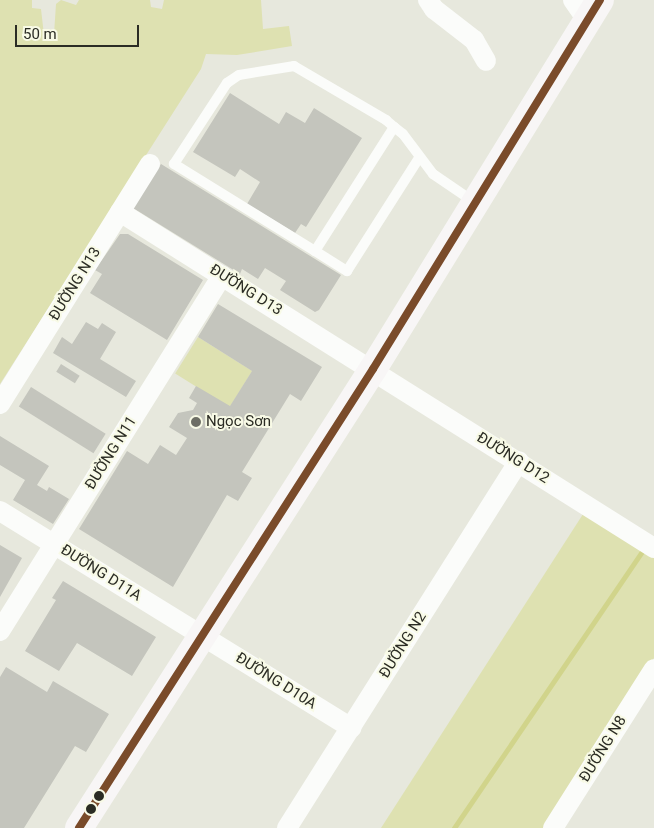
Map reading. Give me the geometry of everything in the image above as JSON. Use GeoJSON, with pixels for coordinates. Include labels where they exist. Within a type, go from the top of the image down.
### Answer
{"type":"FeatureCollection","features":[{"type":"Feature","properties":{"kind":"main road"},"geometry":{"type":"LineString","coordinates":[[79,828],[373,368],[475,202],[587,7]]}},
{"type":"Feature","properties":{"kind":"street"},"geometry":{"type":"LineString","coordinates":[[428,0],[434,9],[474,40],[486,61]]}},
{"type":"Feature","properties":{"kind":"street","name":"ĐƯỜNG N13"},"geometry":{"type":"LineString","coordinates":[[0,404],[150,164]]}},
{"type":"Feature","properties":{"kind":"street","name":"ĐƯỜNG D13"},"geometry":{"type":"LineString","coordinates":[[120,212],[373,368]]}},
{"type":"Feature","properties":{"kind":"street","name":"ĐƯỜNG N11"},"geometry":{"type":"LineString","coordinates":[[0,631],[222,276]]}},
{"type":"Feature","properties":{"kind":"street","name":"ĐƯỜNG D12"},"geometry":{"type":"LineString","coordinates":[[373,368],[646,543]]}},
{"type":"Feature","properties":{"kind":"street","name":"ĐƯỜNG N2"},"geometry":{"type":"LineString","coordinates":[[287,828],[519,462]]}},
{"type":"Feature","properties":{"kind":"street","name":"ĐƯỜNG D11A"},"geometry":{"type":"LineString","coordinates":[[0,511],[202,634]]}},
{"type":"Feature","properties":{"kind":"street","name":"ĐƯỜNG D10A"},"geometry":{"type":"LineString","coordinates":[[202,634],[351,728]]}},
{"type":"Feature","properties":{"kind":"street","name":"ĐƯỜNG N8"},"geometry":{"type":"LineString","coordinates":[[553,828],[654,669]]}},
{"type":"Feature","properties":{"kind":"lane"},"geometry":{"type":"LineString","coordinates":[[419,158],[347,271],[174,164],[226,83],[239,75],[294,66],[394,127],[419,158],[448,187],[475,202]]}},
{"type":"Feature","properties":{"kind":"lane"},"geometry":{"type":"LineString","coordinates":[[315,250],[394,127]]}},
{"type":"Feature","properties":{"kind":"green space"},"geometry":{"type":"Polygon","coordinates":[[[0,0],[32,0],[32,8],[41,9],[44,35],[54,34],[56,4],[61,0],[76,5],[79,0],[150,0],[151,7],[162,9],[164,0],[261,0],[263,29],[289,26],[292,46],[237,55],[206,54],[201,69],[0,384],[0,0]]]}},
{"type":"Feature","properties":{"kind":"green space"},"geometry":{"type":"Polygon","coordinates":[[[198,337],[252,371],[229,407],[175,373],[198,337]]]}},
{"type":"Feature","properties":{"kind":"green space"},"geometry":{"type":"Polygon","coordinates":[[[585,511],[654,555],[654,658],[546,828],[381,828],[585,511]]]}},
{"type":"Feature","properties":{"kind":"building"},"geometry":{"type":"Polygon","coordinates":[[[230,93],[279,124],[286,112],[305,123],[314,108],[362,138],[306,227],[301,224],[295,233],[247,204],[260,182],[240,169],[235,177],[193,152],[230,93]]]}},
{"type":"Feature","properties":{"kind":"building"},"geometry":{"type":"Polygon","coordinates":[[[161,164],[341,275],[319,310],[315,312],[280,290],[286,281],[265,268],[258,279],[242,269],[240,274],[133,208],[161,164]]]}},
{"type":"Feature","properties":{"kind":"building"},"geometry":{"type":"Polygon","coordinates":[[[120,234],[128,234],[203,280],[167,340],[90,293],[102,274],[95,270],[120,234]]]}},
{"type":"Feature","properties":{"kind":"building"},"geometry":{"type":"Polygon","coordinates":[[[218,304],[322,367],[301,401],[290,394],[242,472],[252,478],[238,501],[227,495],[173,587],[79,529],[127,451],[148,464],[160,445],[176,455],[187,438],[169,427],[178,413],[193,410],[197,403],[189,398],[196,386],[230,406],[252,371],[198,337],[218,304]]]}},
{"type":"Feature","properties":{"kind":"building"},"geometry":{"type":"Polygon","coordinates":[[[86,322],[98,329],[102,323],[116,332],[100,359],[136,381],[126,397],[53,353],[62,337],[72,344],[86,322]]]}},
{"type":"Feature","properties":{"kind":"building"},"geometry":{"type":"Polygon","coordinates":[[[61,364],[80,376],[75,383],[56,372],[61,364]]]}},
{"type":"Feature","properties":{"kind":"building"},"geometry":{"type":"Polygon","coordinates":[[[31,387],[106,434],[93,453],[19,407],[31,387]]]}},
{"type":"Feature","properties":{"kind":"building"},"geometry":{"type":"Polygon","coordinates":[[[0,436],[49,466],[37,485],[47,491],[49,487],[69,499],[53,524],[13,500],[25,480],[0,465],[0,436]]]}},
{"type":"Feature","properties":{"kind":"building"},"geometry":{"type":"Polygon","coordinates":[[[0,545],[22,558],[0,597],[0,545]]]}},
{"type":"Feature","properties":{"kind":"building"},"geometry":{"type":"Polygon","coordinates":[[[63,581],[156,637],[132,676],[77,643],[59,671],[25,651],[56,600],[52,598],[63,581]]]}},
{"type":"Feature","properties":{"kind":"building"},"geometry":{"type":"Polygon","coordinates":[[[6,667],[47,692],[53,681],[109,714],[86,752],[75,746],[24,828],[0,828],[0,677],[6,667]]]}},
{"type":"Feature","properties":{"kind":"waterway"},"geometry":{"type":"LineString","coordinates":[[454,828],[645,547]]}},
{"type":"Feature","properties":{"kind":"transit line"},"geometry":{"type":"LineString","coordinates":[[79,828],[373,369],[600,0]]}},
{"type":"Feature","properties":{"kind":"place","name":"Ngọc Sơn"},"geometry":{"type":"Point","coordinates":[196,422]}}]}
